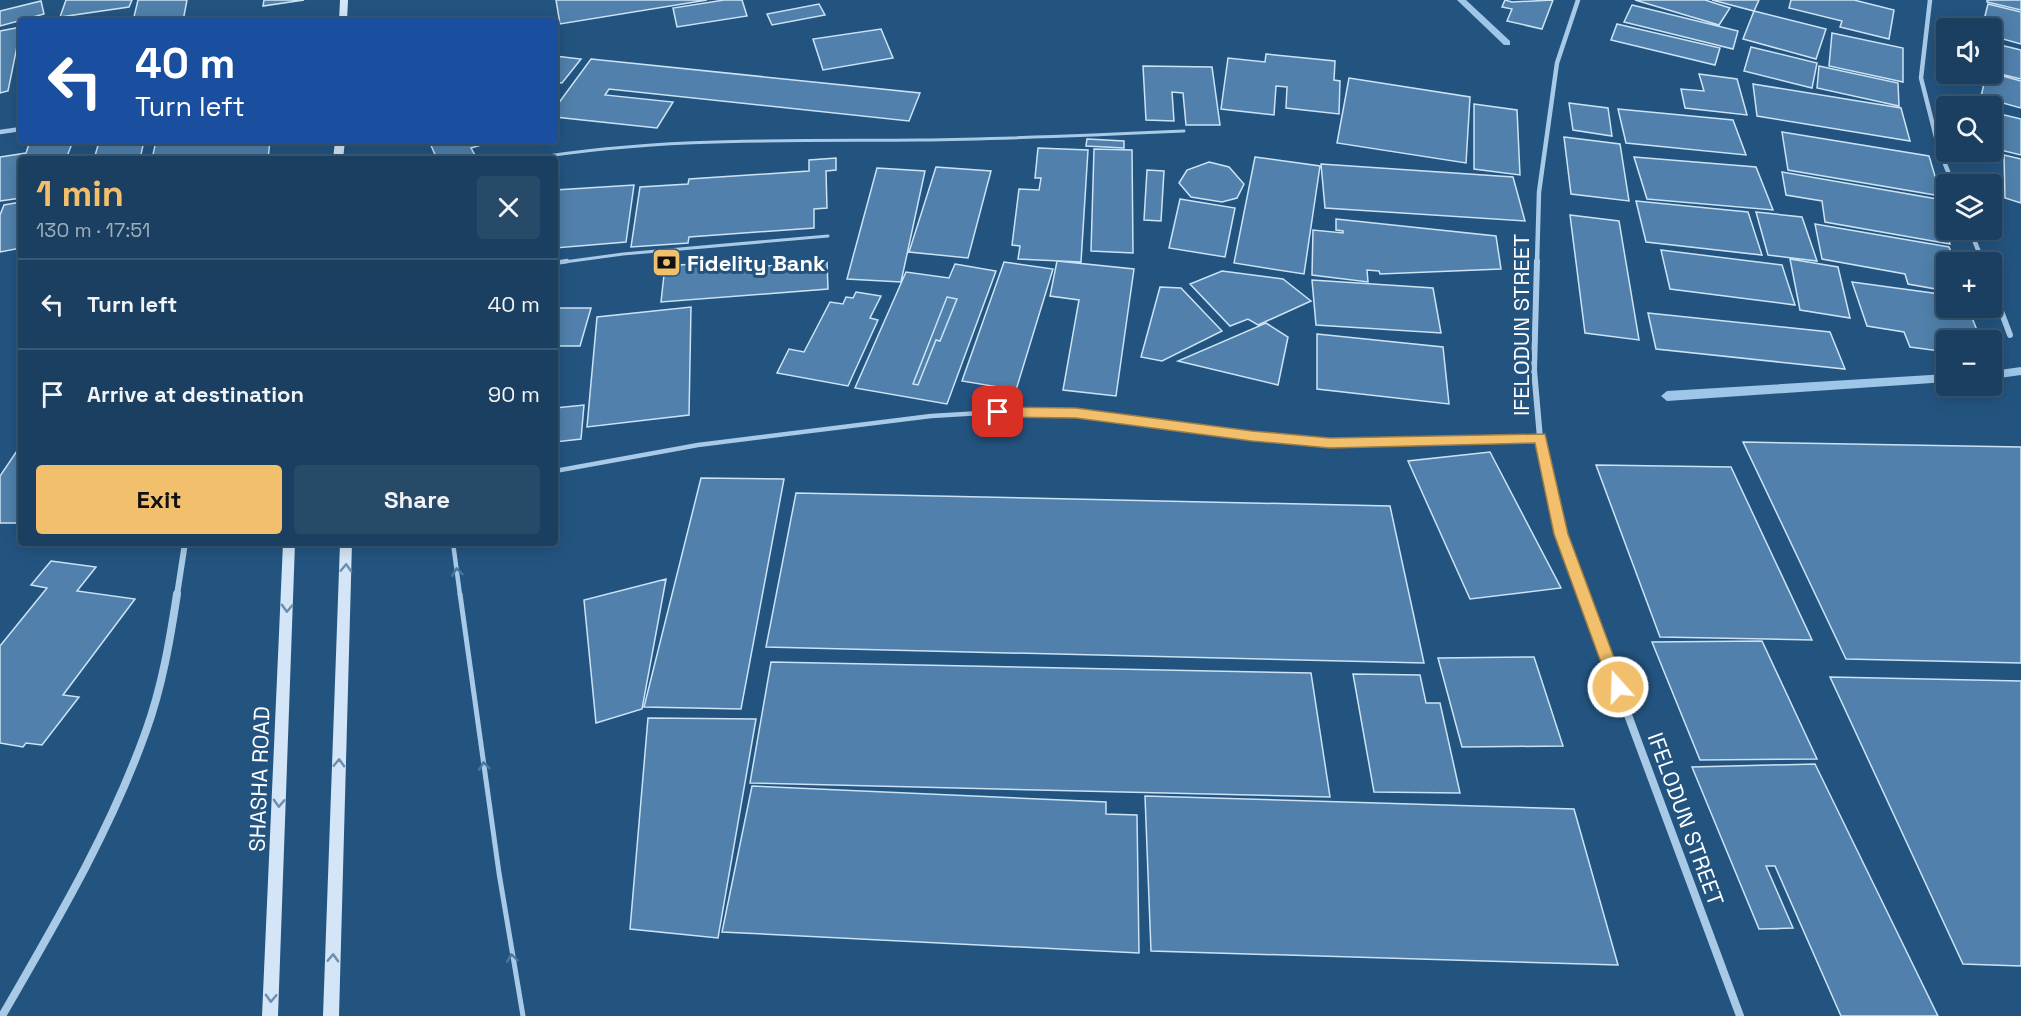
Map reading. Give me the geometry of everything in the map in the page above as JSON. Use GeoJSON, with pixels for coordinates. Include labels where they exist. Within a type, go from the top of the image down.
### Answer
{"type":"FeatureCollection","features":[{"type":"Feature","properties":{"kind":"main road"},"geometry":{"type":"LineString","coordinates":[[343,18],[344,0]]}},
{"type":"Feature","properties":{"kind":"main road","name":"SHASHA ROAD"},"geometry":{"type":"LineString","coordinates":[[270,1016],[289,546]]}},
{"type":"Feature","properties":{"kind":"main road"},"geometry":{"type":"LineString","coordinates":[[331,1016],[346,546]]}},
{"type":"Feature","properties":{"kind":"street","name":"IFELODUN STREET"},"geometry":{"type":"LineString","coordinates":[[1578,0],[1557,63],[1539,192],[1534,370],[1540,438],[1561,534],[1740,1016]]}},
{"type":"Feature","properties":{"kind":"street"},"geometry":{"type":"LineString","coordinates":[[1930,0],[1921,78],[1939,149],[1949,174]]}},
{"type":"Feature","properties":{"kind":"street"},"geometry":{"type":"LineString","coordinates":[[0,132],[18,129]]}},
{"type":"Feature","properties":{"kind":"street"},"geometry":{"type":"LineString","coordinates":[[2002,314],[2010,335]]}},
{"type":"Feature","properties":{"kind":"street"},"geometry":{"type":"LineString","coordinates":[[2,1016],[97,848],[146,730],[169,646],[184,546]]}},
{"type":"Feature","properties":{"kind":"lane"},"geometry":{"type":"LineString","coordinates":[[548,156],[586,150],[705,141],[939,140],[1184,131]]}},
{"type":"Feature","properties":{"kind":"lane"},"geometry":{"type":"LineString","coordinates":[[558,263],[621,254],[750,245],[828,236]]}},
{"type":"Feature","properties":{"kind":"lane"},"geometry":{"type":"LineString","coordinates":[[558,470],[698,445],[931,416],[998,412],[1076,413],[1252,436],[1330,443],[1540,438]]}},
{"type":"Feature","properties":{"kind":"lane"},"geometry":{"type":"LineString","coordinates":[[453,546],[499,873],[523,1016]]}},
{"type":"Feature","properties":{"kind":"building"},"geometry":{"type":"Polygon","coordinates":[[[66,0],[132,0],[129,7],[60,17],[66,0]]]}},
{"type":"Feature","properties":{"kind":"building"},"geometry":{"type":"Polygon","coordinates":[[[138,0],[187,0],[184,18],[134,18],[138,0]]]}},
{"type":"Feature","properties":{"kind":"building"},"geometry":{"type":"Polygon","coordinates":[[[264,0],[304,0],[263,6],[264,0]]]}},
{"type":"Feature","properties":{"kind":"building"},"geometry":{"type":"Polygon","coordinates":[[[556,0],[707,0],[560,24],[556,0]]]}},
{"type":"Feature","properties":{"kind":"building"},"geometry":{"type":"Polygon","coordinates":[[[724,0],[742,0],[747,16],[677,27],[673,8],[724,0]]]}},
{"type":"Feature","properties":{"kind":"building"},"geometry":{"type":"Polygon","coordinates":[[[1505,0],[1512,2],[1553,0],[1542,29],[1507,21],[1512,9],[1502,7],[1505,0]]]}},
{"type":"Feature","properties":{"kind":"building"},"geometry":{"type":"Polygon","coordinates":[[[1635,0],[1705,0],[1730,8],[1719,25],[1635,0]]]}},
{"type":"Feature","properties":{"kind":"building"},"geometry":{"type":"Polygon","coordinates":[[[1712,0],[1759,0],[1754,11],[1712,0]]]}},
{"type":"Feature","properties":{"kind":"building"},"geometry":{"type":"Polygon","coordinates":[[[1791,0],[1854,0],[1894,10],[1889,39],[1840,27],[1842,21],[1789,8],[1791,0]]]}},
{"type":"Feature","properties":{"kind":"building"},"geometry":{"type":"Polygon","coordinates":[[[1987,0],[2021,0],[2021,10],[1987,2],[1987,0]]]}},
{"type":"Feature","properties":{"kind":"building"},"geometry":{"type":"Polygon","coordinates":[[[41,1],[44,14],[18,18],[18,21],[0,26],[0,11],[41,1]]]}},
{"type":"Feature","properties":{"kind":"building"},"geometry":{"type":"Polygon","coordinates":[[[819,4],[825,15],[772,25],[767,14],[819,4]]]}},
{"type":"Feature","properties":{"kind":"building"},"geometry":{"type":"Polygon","coordinates":[[[1988,4],[2021,12],[2021,44],[2002,39],[2002,18],[1984,18],[1988,4]]]}},
{"type":"Feature","properties":{"kind":"building"},"geometry":{"type":"Polygon","coordinates":[[[1632,5],[1738,31],[1733,49],[1624,22],[1632,5]]]}},
{"type":"Feature","properties":{"kind":"building"},"geometry":{"type":"Polygon","coordinates":[[[1754,11],[1826,29],[1816,59],[1743,39],[1754,11]]]}},
{"type":"Feature","properties":{"kind":"building"},"geometry":{"type":"Polygon","coordinates":[[[1617,24],[1720,48],[1715,65],[1611,40],[1617,24]]]}},
{"type":"Feature","properties":{"kind":"building"},"geometry":{"type":"Polygon","coordinates":[[[18,28],[18,42],[8,91],[0,93],[0,31],[18,28]]]}},
{"type":"Feature","properties":{"kind":"building"},"geometry":{"type":"Polygon","coordinates":[[[881,29],[893,58],[823,70],[813,39],[881,29]]]}},
{"type":"Feature","properties":{"kind":"building"},"geometry":{"type":"Polygon","coordinates":[[[1832,33],[1903,48],[1903,82],[1829,66],[1832,33]]]}},
{"type":"Feature","properties":{"kind":"building"},"geometry":{"type":"Polygon","coordinates":[[[2002,45],[2021,50],[2021,79],[2002,74],[2002,45]]]}},
{"type":"Feature","properties":{"kind":"building"},"geometry":{"type":"Polygon","coordinates":[[[1751,47],[1817,63],[1812,88],[1744,71],[1751,47]]]}},
{"type":"Feature","properties":{"kind":"building"},"geometry":{"type":"Polygon","coordinates":[[[1266,54],[1335,61],[1334,80],[1340,81],[1339,114],[1286,108],[1287,87],[1276,86],[1274,115],[1221,109],[1228,58],[1265,62],[1266,54]]]}},
{"type":"Feature","properties":{"kind":"building"},"geometry":{"type":"Polygon","coordinates":[[[558,56],[581,59],[562,83],[558,82],[558,56]]]}},
{"type":"Feature","properties":{"kind":"building"},"geometry":{"type":"Polygon","coordinates":[[[591,59],[920,93],[909,121],[609,89],[605,95],[673,102],[657,128],[558,117],[558,104],[591,59]]]}},
{"type":"Feature","properties":{"kind":"building"},"geometry":{"type":"Polygon","coordinates":[[[1143,66],[1212,67],[1220,125],[1186,125],[1183,93],[1172,92],[1174,121],[1146,120],[1143,66]]]}},
{"type":"Feature","properties":{"kind":"building"},"geometry":{"type":"Polygon","coordinates":[[[1819,66],[1898,83],[1899,106],[1817,88],[1819,66]]]}},
{"type":"Feature","properties":{"kind":"building"},"geometry":{"type":"Polygon","coordinates":[[[1699,74],[1737,79],[1747,115],[1685,108],[1681,89],[1704,91],[1699,74]]]}},
{"type":"Feature","properties":{"kind":"building"},"geometry":{"type":"Polygon","coordinates":[[[2002,76],[2021,81],[2021,108],[2002,103],[2002,96],[1981,96],[1984,84],[2002,84],[2002,76]]]}},
{"type":"Feature","properties":{"kind":"building"},"geometry":{"type":"Polygon","coordinates":[[[1349,78],[1470,97],[1466,163],[1337,143],[1349,78]]]}},
{"type":"Feature","properties":{"kind":"building"},"geometry":{"type":"Polygon","coordinates":[[[1753,84],[1901,108],[1910,141],[1757,116],[1753,84]]]}},
{"type":"Feature","properties":{"kind":"building"},"geometry":{"type":"Polygon","coordinates":[[[1569,103],[1608,108],[1612,136],[1573,130],[1569,103]]]}},
{"type":"Feature","properties":{"kind":"building"},"geometry":{"type":"Polygon","coordinates":[[[1474,104],[1517,110],[1520,175],[1474,169],[1474,104]]]}},
{"type":"Feature","properties":{"kind":"building"},"geometry":{"type":"Polygon","coordinates":[[[1618,109],[1733,120],[1746,155],[1626,143],[1618,109]]]}},
{"type":"Feature","properties":{"kind":"building"},"geometry":{"type":"Polygon","coordinates":[[[2002,114],[2021,119],[2021,155],[2002,150],[2002,114]]]}},
{"type":"Feature","properties":{"kind":"building"},"geometry":{"type":"Polygon","coordinates":[[[1782,132],[1929,156],[1936,179],[1936,195],[1788,170],[1782,132]]]}},
{"type":"Feature","properties":{"kind":"building"},"geometry":{"type":"Polygon","coordinates":[[[1564,137],[1620,144],[1629,201],[1571,194],[1564,137]]]}},
{"type":"Feature","properties":{"kind":"building"},"geometry":{"type":"Polygon","coordinates":[[[1087,139],[1124,141],[1124,148],[1086,146],[1087,139]]]}},
{"type":"Feature","properties":{"kind":"building"},"geometry":{"type":"Polygon","coordinates":[[[29,144],[72,144],[67,156],[18,156],[18,198],[0,201],[0,157],[26,153],[29,144]]]}},
{"type":"Feature","properties":{"kind":"building"},"geometry":{"type":"Polygon","coordinates":[[[98,144],[143,144],[141,156],[95,156],[98,144]]]}},
{"type":"Feature","properties":{"kind":"building"},"geometry":{"type":"Polygon","coordinates":[[[155,144],[270,144],[268,156],[153,156],[155,144]]]}},
{"type":"Feature","properties":{"kind":"building"},"geometry":{"type":"Polygon","coordinates":[[[430,144],[485,144],[471,148],[475,156],[436,156],[430,144]]]}},
{"type":"Feature","properties":{"kind":"building"},"geometry":{"type":"Polygon","coordinates":[[[1038,148],[1088,150],[1081,262],[1018,259],[1020,246],[1012,245],[1019,189],[1039,190],[1041,178],[1035,178],[1038,148]]]}},
{"type":"Feature","properties":{"kind":"building"},"geometry":{"type":"Polygon","coordinates":[[[1094,149],[1132,150],[1133,253],[1091,251],[1094,149]]]}},
{"type":"Feature","properties":{"kind":"building"},"geometry":{"type":"Polygon","coordinates":[[[2004,155],[2021,159],[2021,203],[2005,198],[2004,155]]]}},
{"type":"Feature","properties":{"kind":"building"},"geometry":{"type":"Polygon","coordinates":[[[1255,157],[1320,166],[1304,274],[1234,263],[1255,157]]]}},
{"type":"Feature","properties":{"kind":"building"},"geometry":{"type":"Polygon","coordinates":[[[1634,157],[1756,167],[1773,210],[1647,199],[1634,157]]]}},
{"type":"Feature","properties":{"kind":"building"},"geometry":{"type":"Polygon","coordinates":[[[836,158],[836,170],[826,171],[827,208],[814,209],[814,228],[689,237],[688,243],[631,247],[640,187],[688,184],[689,179],[809,171],[809,160],[836,158]]]}},
{"type":"Feature","properties":{"kind":"building"},"geometry":{"type":"Polygon","coordinates":[[[1209,162],[1229,167],[1244,184],[1237,198],[1222,202],[1191,197],[1179,183],[1187,170],[1209,162]]]}},
{"type":"Feature","properties":{"kind":"building"},"geometry":{"type":"Polygon","coordinates":[[[1321,164],[1513,177],[1525,221],[1325,208],[1321,164]]]}},
{"type":"Feature","properties":{"kind":"building"},"geometry":{"type":"Polygon","coordinates":[[[936,167],[991,171],[968,258],[909,252],[936,167]]]}},
{"type":"Feature","properties":{"kind":"building"},"geometry":{"type":"Polygon","coordinates":[[[877,168],[925,171],[901,282],[847,279],[877,168]]]}},
{"type":"Feature","properties":{"kind":"building"},"geometry":{"type":"Polygon","coordinates":[[[1147,170],[1164,171],[1161,221],[1144,220],[1147,170]]]}},
{"type":"Feature","properties":{"kind":"building"},"geometry":{"type":"Polygon","coordinates":[[[1782,172],[1936,199],[1936,240],[1949,240],[1950,244],[1825,222],[1822,201],[1786,195],[1782,172]]]}},
{"type":"Feature","properties":{"kind":"building"},"geometry":{"type":"Polygon","coordinates":[[[634,185],[626,242],[558,248],[558,190],[634,185]]]}},
{"type":"Feature","properties":{"kind":"building"},"geometry":{"type":"Polygon","coordinates":[[[1180,199],[1235,208],[1225,257],[1169,248],[1180,199]]]}},
{"type":"Feature","properties":{"kind":"building"},"geometry":{"type":"Polygon","coordinates":[[[1636,201],[1748,212],[1762,255],[1646,242],[1636,201]]]}},
{"type":"Feature","properties":{"kind":"building"},"geometry":{"type":"Polygon","coordinates":[[[18,203],[18,249],[0,252],[0,215],[4,205],[18,203]]]}},
{"type":"Feature","properties":{"kind":"building"},"geometry":{"type":"Polygon","coordinates":[[[1756,212],[1802,217],[1817,261],[1768,255],[1756,212]]]}},
{"type":"Feature","properties":{"kind":"building"},"geometry":{"type":"Polygon","coordinates":[[[1570,215],[1619,221],[1639,340],[1585,333],[1570,215]]]}},
{"type":"Feature","properties":{"kind":"building"},"geometry":{"type":"Polygon","coordinates":[[[1336,219],[1496,236],[1501,269],[1380,274],[1379,271],[1367,270],[1368,282],[1312,275],[1313,230],[1343,233],[1343,231],[1336,230],[1336,219]]]}},
{"type":"Feature","properties":{"kind":"building"},"geometry":{"type":"Polygon","coordinates":[[[1815,224],[1949,247],[1951,252],[1936,252],[1936,289],[1908,284],[1905,274],[1822,259],[1815,224]]]}},
{"type":"Feature","properties":{"kind":"building"},"geometry":{"type":"Polygon","coordinates":[[[1661,250],[1782,265],[1795,305],[1670,289],[1661,250]]]}},
{"type":"Feature","properties":{"kind":"building"},"geometry":{"type":"Polygon","coordinates":[[[767,259],[767,266],[827,262],[828,289],[661,302],[665,266],[767,259]]]}},
{"type":"Feature","properties":{"kind":"building"},"geometry":{"type":"Polygon","coordinates":[[[1790,259],[1838,267],[1850,318],[1800,310],[1790,259]]]}},
{"type":"Feature","properties":{"kind":"building"},"geometry":{"type":"Polygon","coordinates":[[[1057,261],[1134,269],[1116,396],[1063,390],[1079,300],[1050,296],[1057,261]]]}},
{"type":"Feature","properties":{"kind":"building"},"geometry":{"type":"Polygon","coordinates":[[[1004,262],[1053,269],[1016,390],[962,381],[1004,262]]]}},
{"type":"Feature","properties":{"kind":"building"},"geometry":{"type":"Polygon","coordinates":[[[955,264],[996,271],[947,404],[855,388],[906,272],[949,278],[955,264]],[[947,297],[913,384],[918,385],[936,340],[940,341],[957,299],[947,297]]]}},
{"type":"Feature","properties":{"kind":"building"},"geometry":{"type":"Polygon","coordinates":[[[1222,271],[1283,279],[1311,301],[1258,325],[1248,319],[1230,326],[1190,284],[1222,271]]]}},
{"type":"Feature","properties":{"kind":"building"},"geometry":{"type":"Polygon","coordinates":[[[1312,280],[1433,288],[1441,333],[1316,325],[1312,280]]]}},
{"type":"Feature","properties":{"kind":"building"},"geometry":{"type":"Polygon","coordinates":[[[1852,282],[1936,293],[1936,318],[1972,318],[1977,330],[1936,330],[1936,351],[1910,347],[1904,332],[1867,326],[1852,282]]]}},
{"type":"Feature","properties":{"kind":"building"},"geometry":{"type":"Polygon","coordinates":[[[1160,287],[1181,288],[1222,331],[1162,361],[1141,357],[1160,287]]]}},
{"type":"Feature","properties":{"kind":"building"},"geometry":{"type":"Polygon","coordinates":[[[856,292],[881,296],[870,318],[878,320],[848,386],[777,373],[789,349],[804,352],[830,302],[843,304],[846,297],[853,298],[856,292]]]}},
{"type":"Feature","properties":{"kind":"building"},"geometry":{"type":"Polygon","coordinates":[[[947,297],[957,299],[940,341],[936,340],[918,385],[913,384],[947,297]]]}},
{"type":"Feature","properties":{"kind":"building"},"geometry":{"type":"Polygon","coordinates":[[[691,307],[689,415],[587,427],[597,317],[691,307]]]}},
{"type":"Feature","properties":{"kind":"building"},"geometry":{"type":"Polygon","coordinates":[[[558,308],[591,308],[580,346],[558,346],[558,308]]]}},
{"type":"Feature","properties":{"kind":"building"},"geometry":{"type":"Polygon","coordinates":[[[1648,313],[1830,332],[1845,369],[1656,349],[1648,313]]]}},
{"type":"Feature","properties":{"kind":"building"},"geometry":{"type":"Polygon","coordinates":[[[1266,323],[1288,337],[1278,385],[1178,361],[1266,323]]]}},
{"type":"Feature","properties":{"kind":"building"},"geometry":{"type":"Polygon","coordinates":[[[1317,334],[1443,347],[1449,404],[1317,389],[1317,334]]]}},
{"type":"Feature","properties":{"kind":"building"},"geometry":{"type":"Polygon","coordinates":[[[584,405],[581,439],[558,442],[558,408],[584,405]]]}},
{"type":"Feature","properties":{"kind":"building"},"geometry":{"type":"Polygon","coordinates":[[[1743,442],[2021,447],[2021,663],[1846,659],[1743,442]]]}},
{"type":"Feature","properties":{"kind":"building"},"geometry":{"type":"Polygon","coordinates":[[[18,449],[18,523],[0,523],[0,476],[18,449]]]}},
{"type":"Feature","properties":{"kind":"building"},"geometry":{"type":"Polygon","coordinates":[[[1490,452],[1561,588],[1470,599],[1408,461],[1490,452]]]}},
{"type":"Feature","properties":{"kind":"building"},"geometry":{"type":"Polygon","coordinates":[[[1596,465],[1731,467],[1812,640],[1660,637],[1596,465]]]}},
{"type":"Feature","properties":{"kind":"building"},"geometry":{"type":"Polygon","coordinates":[[[701,478],[784,479],[741,709],[644,707],[701,478]]]}},
{"type":"Feature","properties":{"kind":"building"},"geometry":{"type":"Polygon","coordinates":[[[796,493],[1390,506],[1424,663],[766,647],[796,493]]]}},
{"type":"Feature","properties":{"kind":"building"},"geometry":{"type":"Polygon","coordinates":[[[51,561],[96,567],[77,591],[135,599],[63,695],[79,697],[42,745],[26,743],[23,747],[0,743],[0,646],[47,588],[31,585],[51,561]]]}},
{"type":"Feature","properties":{"kind":"building"},"geometry":{"type":"Polygon","coordinates":[[[666,579],[642,709],[596,723],[584,600],[666,579]]]}},
{"type":"Feature","properties":{"kind":"building"},"geometry":{"type":"Polygon","coordinates":[[[1762,641],[1817,759],[1700,760],[1652,642],[1762,641]]]}},
{"type":"Feature","properties":{"kind":"building"},"geometry":{"type":"Polygon","coordinates":[[[1534,657],[1563,746],[1462,747],[1438,658],[1534,657]]]}},
{"type":"Feature","properties":{"kind":"building"},"geometry":{"type":"Polygon","coordinates":[[[771,662],[1311,673],[1330,797],[750,783],[771,662]]]}},
{"type":"Feature","properties":{"kind":"building"},"geometry":{"type":"Polygon","coordinates":[[[1353,674],[1420,675],[1426,703],[1440,703],[1460,793],[1374,792],[1353,674]]]}},
{"type":"Feature","properties":{"kind":"building"},"geometry":{"type":"Polygon","coordinates":[[[1830,677],[2021,681],[2021,966],[1963,964],[1830,677]]]}},
{"type":"Feature","properties":{"kind":"building"},"geometry":{"type":"Polygon","coordinates":[[[648,718],[756,719],[718,938],[630,929],[648,718]]]}},
{"type":"Feature","properties":{"kind":"building"},"geometry":{"type":"Polygon","coordinates":[[[1815,764],[1938,1016],[1841,1016],[1775,866],[1766,866],[1793,928],[1759,929],[1692,767],[1815,764]]]}},
{"type":"Feature","properties":{"kind":"building"},"geometry":{"type":"Polygon","coordinates":[[[752,786],[1106,802],[1106,814],[1137,815],[1139,953],[722,932],[752,786]]]}},
{"type":"Feature","properties":{"kind":"building"},"geometry":{"type":"Polygon","coordinates":[[[1145,796],[1574,809],[1618,965],[1151,951],[1145,796]]]}},
{"type":"Feature","properties":{"kind":"waterway"},"geometry":{"type":"LineString","coordinates":[[1461,0],[1507,43]]}},
{"type":"Feature","properties":{"kind":"waterway"},"geometry":{"type":"LineString","coordinates":[[2002,374],[2021,371]]}},
{"type":"Feature","properties":{"kind":"waterway"},"geometry":{"type":"LineString","coordinates":[[1667,396],[1936,379]]}},
{"type":"Feature","properties":{"kind":"place","name":"Fidelity Bank"},"geometry":{"type":"Point","coordinates":[666,263]}},
{"type":"Feature","properties":{"kind":"route"},"geometry":{"type":"LineString","coordinates":[[998,412],[1076,413],[1252,436],[1330,443],[1540,438],[1561,534],[1618,687]]}}]}
